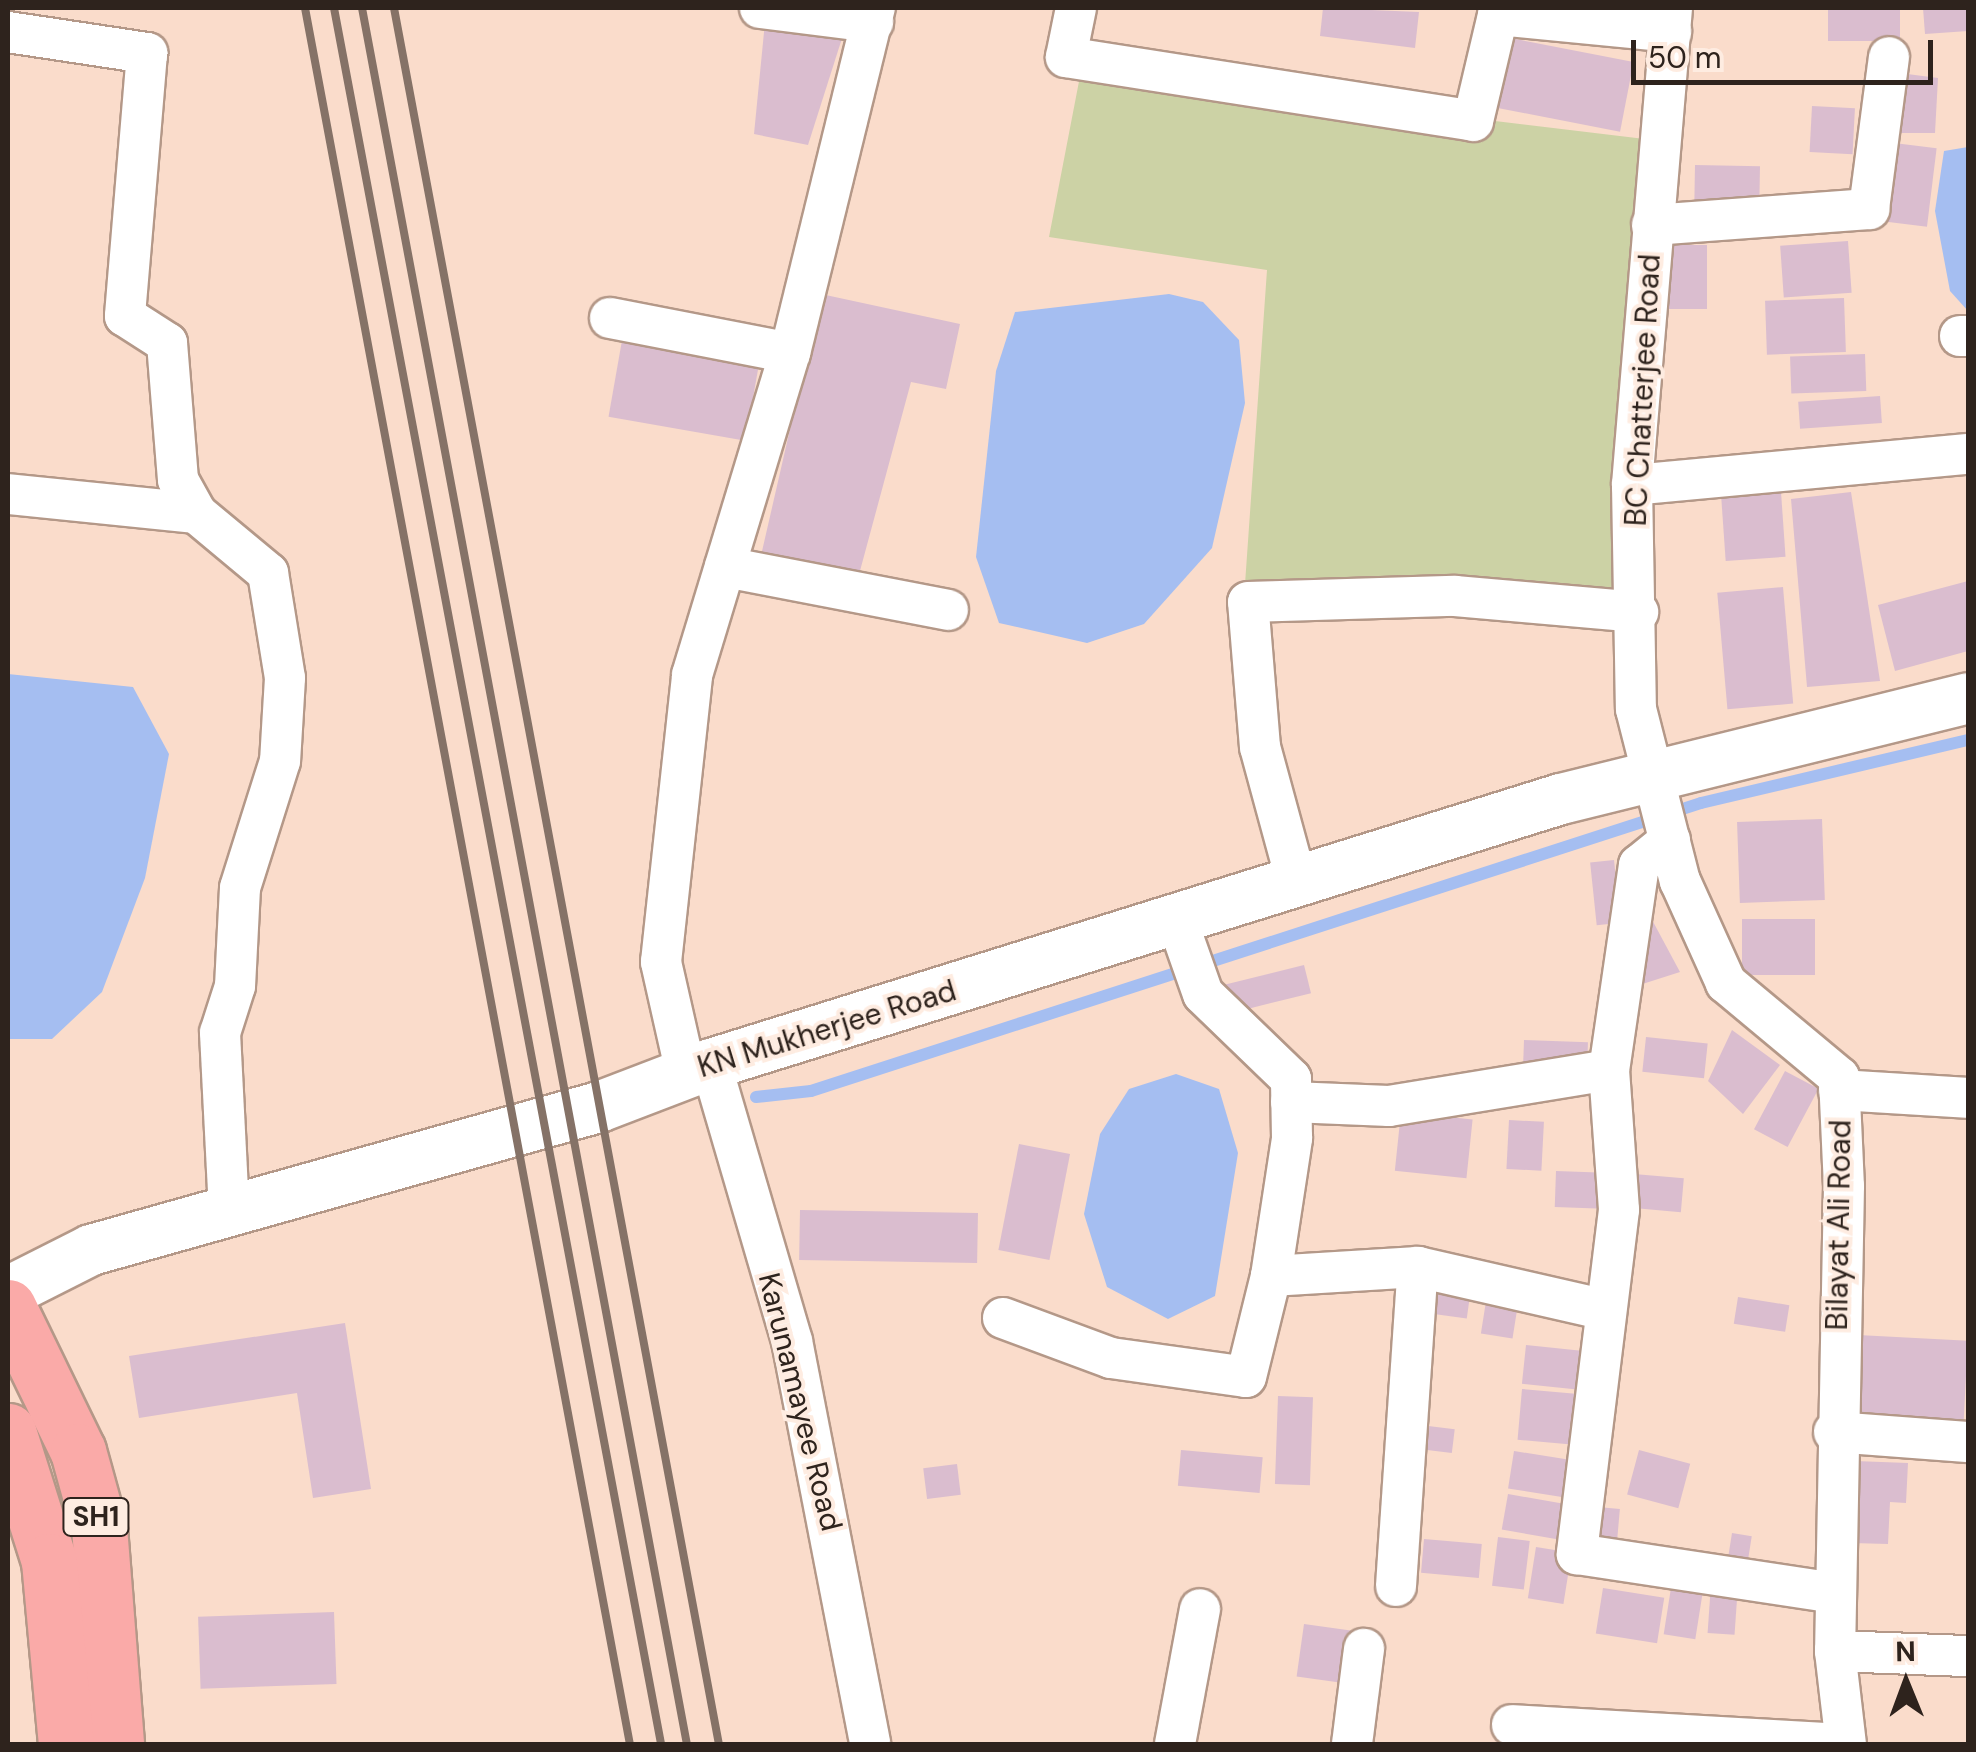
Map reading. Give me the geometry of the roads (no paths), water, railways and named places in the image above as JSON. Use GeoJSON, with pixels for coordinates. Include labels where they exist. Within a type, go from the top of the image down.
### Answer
{"type":"FeatureCollection","features":[{"type":"Feature","properties":{"kind":"main road","name":"SH1"},"geometry":{"type":"LineString","coordinates":[[8,1306],[78,1450],[99,1527],[116,1744]]}},
{"type":"Feature","properties":{"kind":"main road","name":"SH1"},"geometry":{"type":"LineString","coordinates":[[8,1431],[49,1561],[66,1744]]}},
{"type":"Feature","properties":{"kind":"street"},"geometry":{"type":"LineString","coordinates":[[760,8],[874,15]]}},
{"type":"Feature","properties":{"kind":"street"},"geometry":{"type":"LineString","coordinates":[[1076,8],[1066,57],[1473,121],[1498,15],[1671,20]]}},
{"type":"Feature","properties":{"kind":"street","name":"Karunamayee Road"},"geometry":{"type":"LineString","coordinates":[[870,1744],[792,1341],[662,962],[671,826],[692,675],[790,354],[874,15]]}},
{"type":"Feature","properties":{"kind":"street","name":"BC Chatterjee Road"},"geometry":{"type":"LineString","coordinates":[[1651,772],[1636,709],[1638,612],[1632,485],[1671,20]]}},
{"type":"Feature","properties":{"kind":"street"},"geometry":{"type":"LineString","coordinates":[[8,32],[147,52],[125,316],[167,344],[178,480],[196,513],[268,573],[285,678],[280,761],[240,888],[235,986],[220,1033],[229,1208]]}},
{"type":"Feature","properties":{"kind":"street"},"geometry":{"type":"LineString","coordinates":[[1652,226],[1869,210],[1889,57]]}},
{"type":"Feature","properties":{"kind":"street"},"geometry":{"type":"LineString","coordinates":[[610,318],[790,354]]}},
{"type":"Feature","properties":{"kind":"street"},"geometry":{"type":"LineString","coordinates":[[1632,485],[1968,454]]}},
{"type":"Feature","properties":{"kind":"street"},"geometry":{"type":"LineString","coordinates":[[8,494],[196,513]]}},
{"type":"Feature","properties":{"kind":"street"},"geometry":{"type":"LineString","coordinates":[[725,567],[948,610]]}},
{"type":"Feature","properties":{"kind":"street"},"geometry":{"type":"LineString","coordinates":[[1297,882],[1260,747],[1248,602],[1455,596],[1638,612]]}},
{"type":"Feature","properties":{"kind":"street","name":"KN Mukherjee Road"},"geometry":{"type":"LineString","coordinates":[[8,1292],[91,1250],[229,1208],[599,1107],[698,1069],[1651,772],[1968,698]]}},
{"type":"Feature","properties":{"kind":"street","name":"Bilayat Ali Road"},"geometry":{"type":"LineString","coordinates":[[1651,772],[1670,840],[1726,983],[1838,1077],[1844,1186],[1834,1432],[1835,1650],[1845,1744]]}},
{"type":"Feature","properties":{"kind":"street"},"geometry":{"type":"LineString","coordinates":[[1670,840],[1639,864],[1609,1070],[1620,1210],[1578,1554],[1835,1594]]}},
{"type":"Feature","properties":{"kind":"street"},"geometry":{"type":"LineString","coordinates":[[1003,1318],[1110,1358],[1246,1377],[1271,1276],[1291,1079],[1203,994],[1177,920]]}},
{"type":"Feature","properties":{"kind":"street"},"geometry":{"type":"LineString","coordinates":[[1291,1102],[1389,1106],[1609,1070]]}},
{"type":"Feature","properties":{"kind":"street"},"geometry":{"type":"LineString","coordinates":[[1840,1090],[1968,1098]]}},
{"type":"Feature","properties":{"kind":"street"},"geometry":{"type":"LineString","coordinates":[[1271,1276],[1418,1267],[1606,1310]]}},
{"type":"Feature","properties":{"kind":"street"},"geometry":{"type":"LineString","coordinates":[[1396,1586],[1418,1267]]}},
{"type":"Feature","properties":{"kind":"street"},"geometry":{"type":"LineString","coordinates":[[1834,1432],[1968,1442]]}},
{"type":"Feature","properties":{"kind":"street"},"geometry":{"type":"LineString","coordinates":[[1175,1744],[1200,1608]]}},
{"type":"Feature","properties":{"kind":"street"},"geometry":{"type":"LineString","coordinates":[[1352,1744],[1364,1649]]}},
{"type":"Feature","properties":{"kind":"street"},"geometry":{"type":"LineString","coordinates":[[1835,1650],[1968,1656]]}},
{"type":"Feature","properties":{"kind":"street"},"geometry":{"type":"LineString","coordinates":[[1512,1725],[1845,1744]]}},
{"type":"Feature","properties":{"kind":"water"},"geometry":{"type":"Polygon","coordinates":[[[1968,147],[1968,311],[1950,291],[1935,211],[1944,151],[1968,147]]]}},
{"type":"Feature","properties":{"kind":"water"},"geometry":{"type":"Polygon","coordinates":[[[1169,294],[1203,302],[1239,340],[1245,403],[1212,548],[1144,624],[1087,643],[999,623],[976,557],[996,371],[1015,312],[1169,294]]]}},
{"type":"Feature","properties":{"kind":"water"},"geometry":{"type":"Polygon","coordinates":[[[8,674],[133,687],[169,754],[145,878],[102,992],[52,1039],[8,1039],[8,674]]]}},
{"type":"Feature","properties":{"kind":"water"},"geometry":{"type":"Polygon","coordinates":[[[1176,1074],[1219,1089],[1238,1153],[1215,1296],[1168,1319],[1107,1287],[1084,1214],[1100,1134],[1129,1089],[1176,1074]]]}},
{"type":"Feature","properties":{"kind":"waterway"},"geometry":{"type":"LineString","coordinates":[[756,1097],[811,1091],[1701,803],[1968,740]]}},
{"type":"Feature","properties":{"kind":"railway"},"geometry":{"type":"LineString","coordinates":[[305,8],[630,1744]]}},
{"type":"Feature","properties":{"kind":"railway"},"geometry":{"type":"LineString","coordinates":[[334,8],[661,1744]]}},
{"type":"Feature","properties":{"kind":"railway"},"geometry":{"type":"LineString","coordinates":[[362,8],[687,1744]]}},
{"type":"Feature","properties":{"kind":"railway"},"geometry":{"type":"LineString","coordinates":[[394,8],[719,1744]]}}]}
